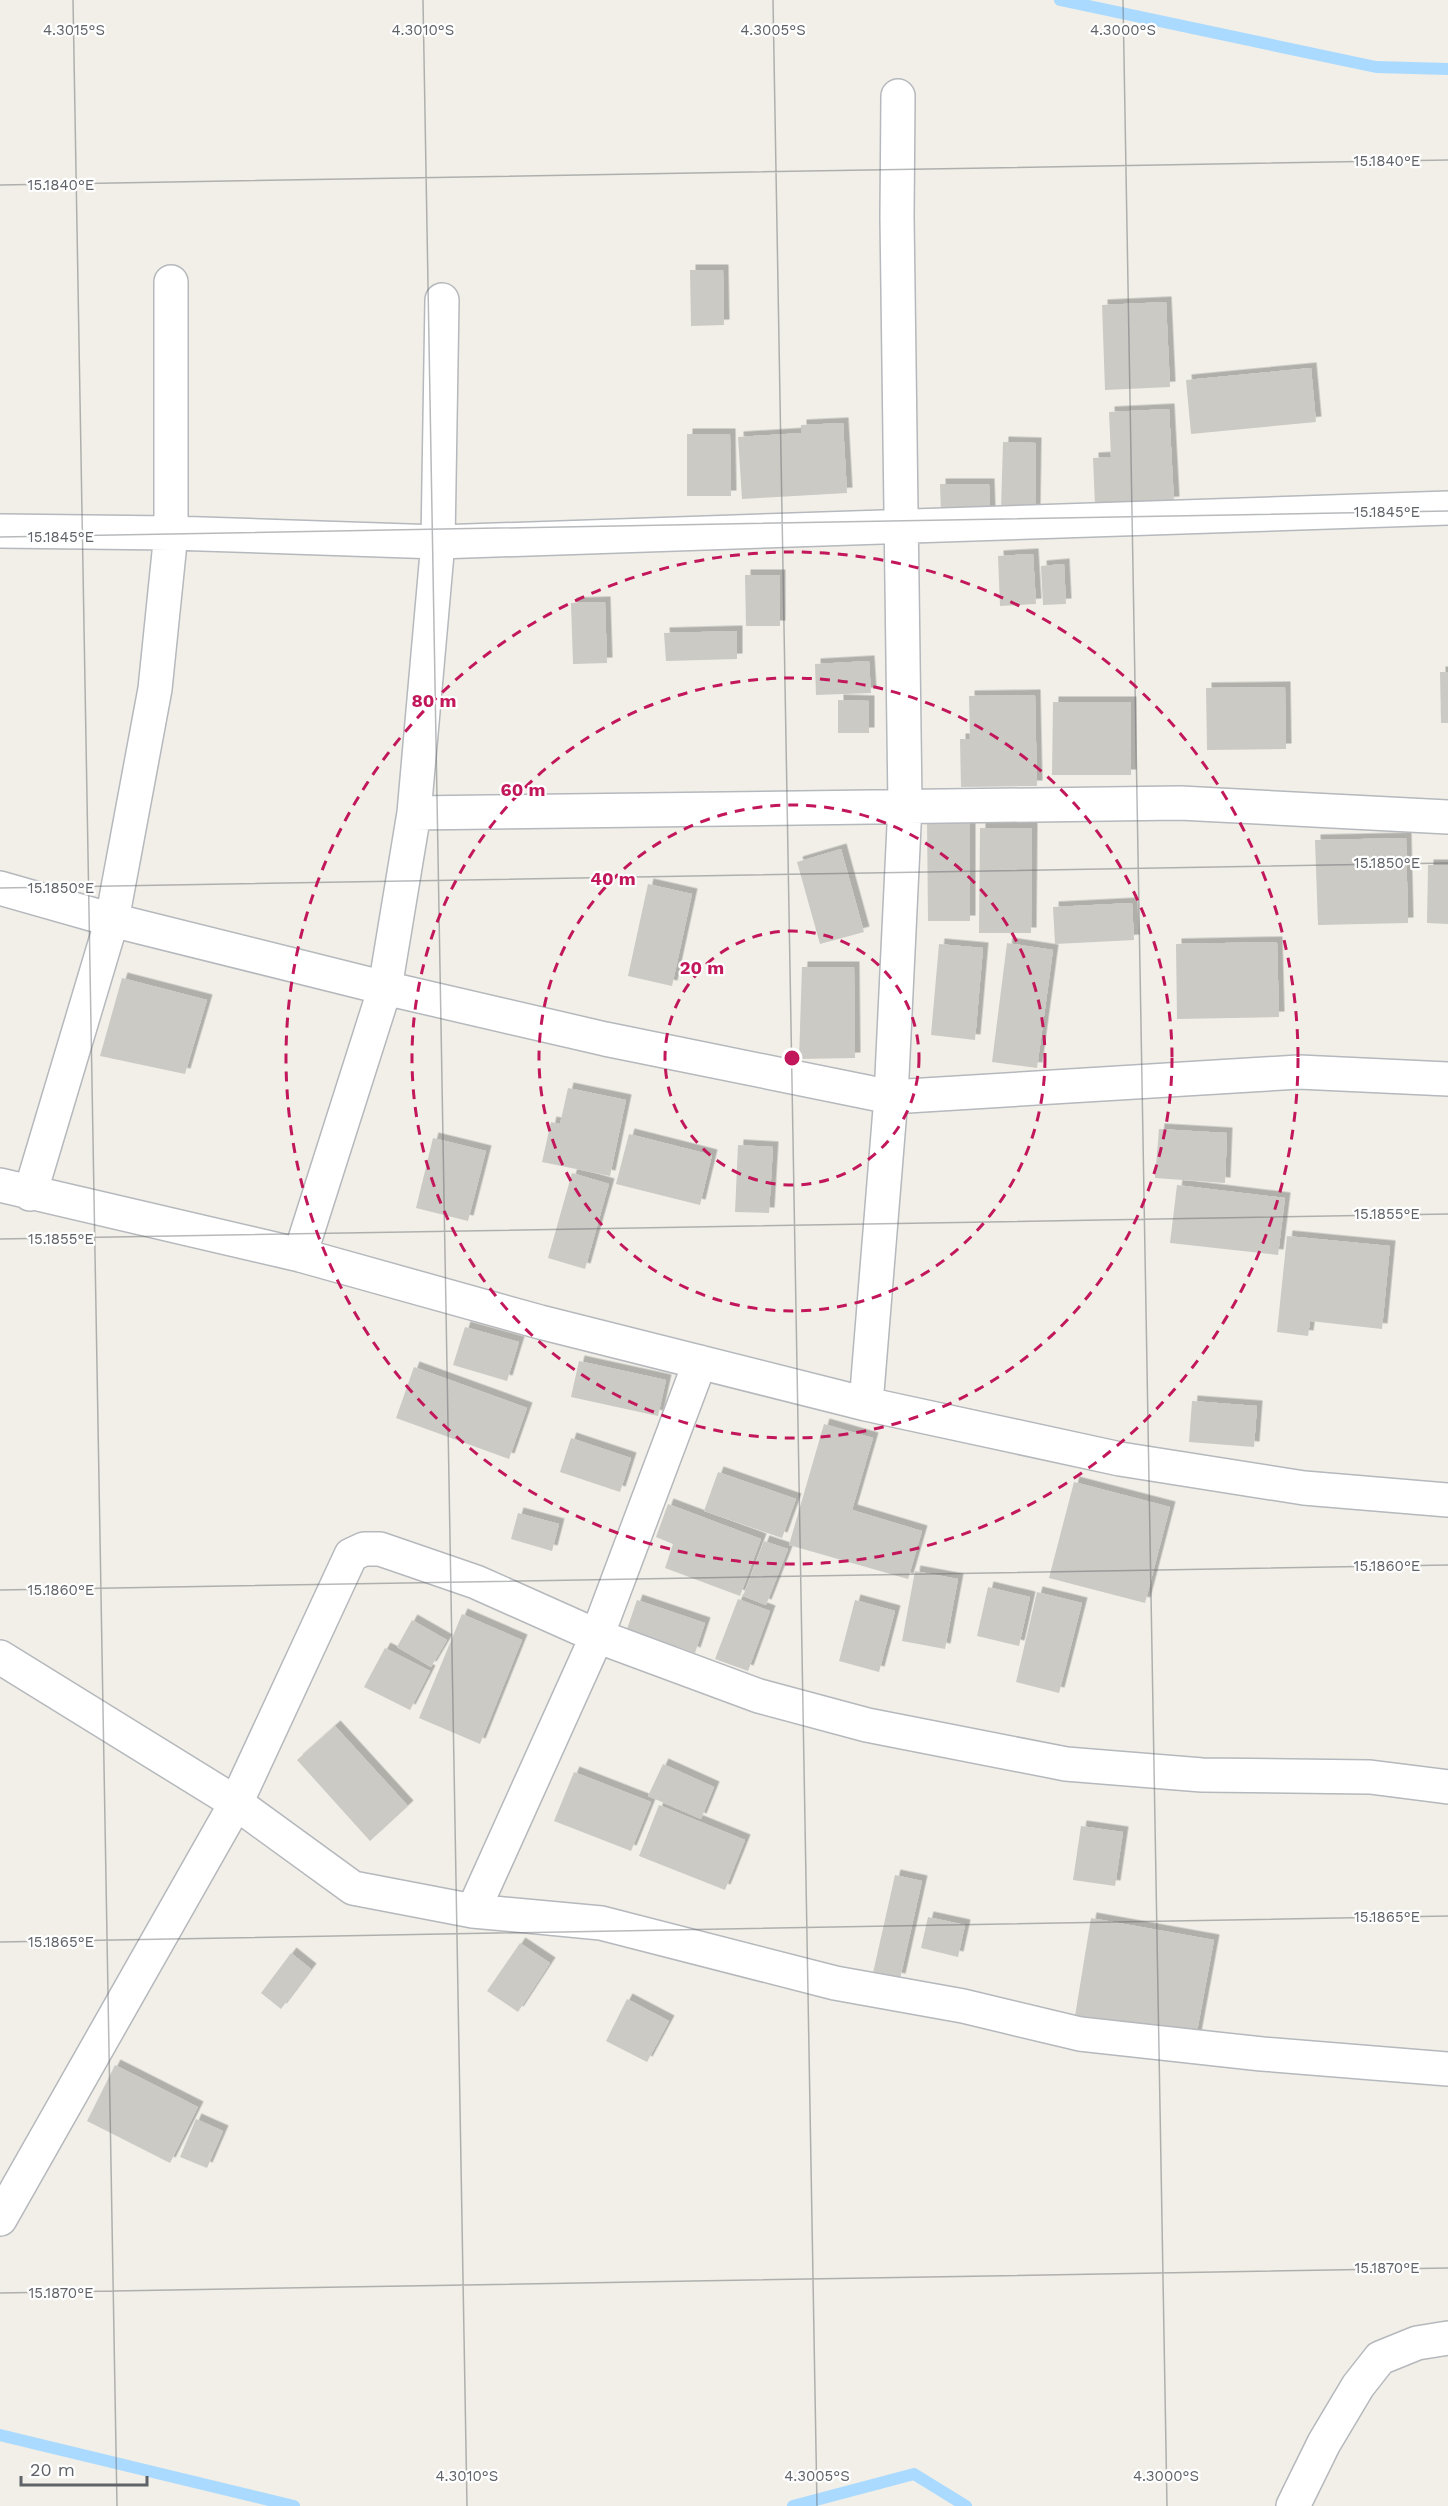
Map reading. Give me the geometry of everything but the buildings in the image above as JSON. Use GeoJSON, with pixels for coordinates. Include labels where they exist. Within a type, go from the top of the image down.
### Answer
{"type":"FeatureCollection","features":[{"type":"Feature","properties":{"kind":"street"},"geometry":{"type":"LineString","coordinates":[[866,1404],[891,1097],[905,805],[897,217],[898,96]]}},
{"type":"Feature","properties":{"kind":"street"},"geometry":{"type":"LineString","coordinates":[[171,282],[171,533],[155,688],[112,920],[15,1190],[300,1255],[540,1322],[866,1404],[1120,1459],[1304,1488],[1448,1500]]}},
{"type":"Feature","properties":{"kind":"street"},"geometry":{"type":"LineString","coordinates":[[300,1255],[385,988],[414,813],[438,542],[442,300]]}},
{"type":"Feature","properties":{"kind":"street"},"geometry":{"type":"LineString","coordinates":[[0,531],[171,533],[438,542],[901,524],[1448,508]]}},
{"type":"Feature","properties":{"kind":"street"},"geometry":{"type":"LineString","coordinates":[[414,813],[1180,803],[1448,817]]}},
{"type":"Feature","properties":{"kind":"street"},"geometry":{"type":"LineString","coordinates":[[0,888],[112,920],[385,988],[605,1039],[891,1097],[1299,1072],[1448,1079]]}},
{"type":"Feature","properties":{"kind":"street"},"geometry":{"type":"LineString","coordinates":[[473,1911],[597,1636],[700,1362]]}},
{"type":"Feature","properties":{"kind":"street"},"geometry":{"type":"LineString","coordinates":[[0,2219],[236,1803],[351,1556],[364,1549],[380,1549],[476,1582],[597,1636],[759,1696],[867,1725],[1066,1764],[1202,1775],[1370,1776],[1448,1787]]}},
{"type":"Feature","properties":{"kind":"street"},"geometry":{"type":"LineString","coordinates":[[0,1657],[236,1803],[353,1888],[473,1911],[601,1923],[835,1983],[963,2006],[1080,2034],[1262,2054],[1448,2069]]}},
{"type":"Feature","properties":{"kind":"street"},"geometry":{"type":"LineString","coordinates":[[1293,2506],[1324,2443],[1358,2386],[1380,2358],[1417,2343],[1448,2338]]}},
{"type":"Feature","properties":{"kind":"waterway"},"geometry":{"type":"LineString","coordinates":[[1060,0],[1376,67],[1448,69]]}},
{"type":"Feature","properties":{"kind":"waterway"},"geometry":{"type":"LineString","coordinates":[[0,2435],[294,2506]]}},
{"type":"Feature","properties":{"kind":"waterway"},"geometry":{"type":"LineString","coordinates":[[793,2506],[914,2474],[966,2506]]}}]}
